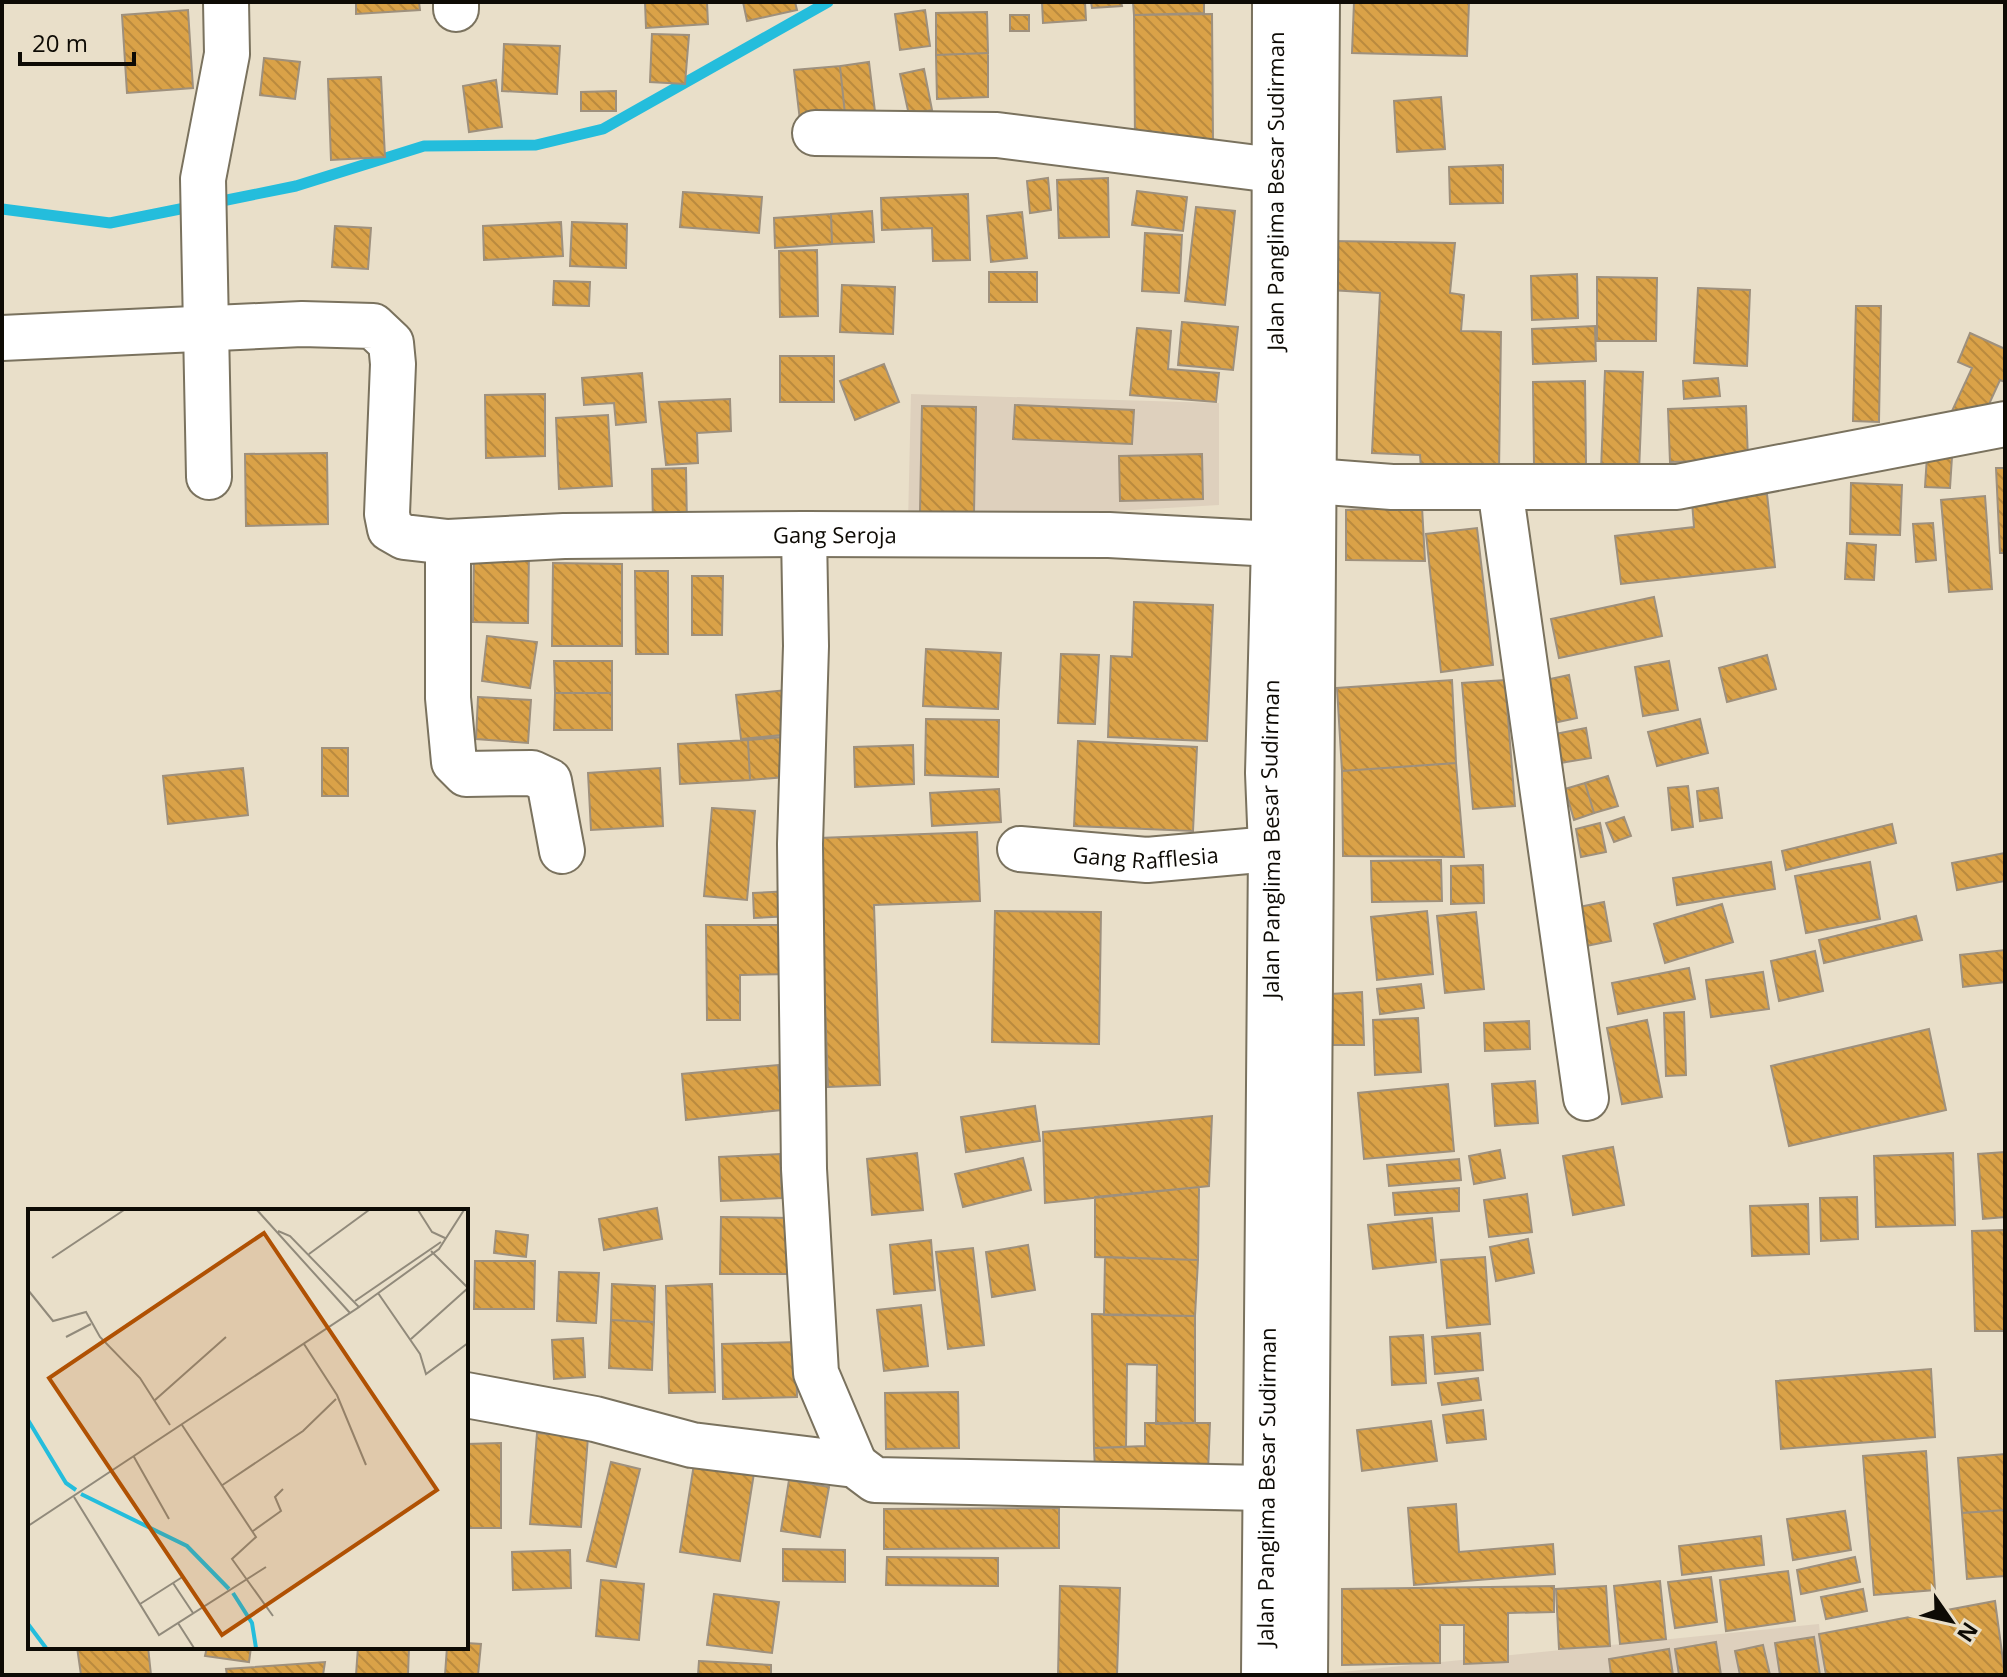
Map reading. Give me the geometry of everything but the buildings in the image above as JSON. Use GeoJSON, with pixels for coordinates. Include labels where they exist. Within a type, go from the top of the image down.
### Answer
{"type":"FeatureCollection","features":[{"type":"Feature","properties":{"kind":"main road"},"geometry":{"type":"LineString","coordinates":[[209,477],[202,250],[203,179],[227,54],[226,2]]}},
{"type":"Feature","properties":{"kind":"main road","name":"Jalan Panglima Besar Sudirman"},"geometry":{"type":"LineString","coordinates":[[1264,1675],[1271,849],[1268,773],[1274,544],[1275,2]]}},
{"type":"Feature","properties":{"kind":"main road","name":"Jalan Panglima Besar Sudirman"},"geometry":{"type":"LineString","coordinates":[[1305,1675],[1317,2]]}},
{"type":"Feature","properties":{"kind":"main road"},"geometry":{"type":"LineString","coordinates":[[815,133],[997,135],[1273,170]]}},
{"type":"Feature","properties":{"kind":"main road","name":"Gang Seroja"},"geometry":{"type":"LineString","coordinates":[[205,331],[361,324],[383,332],[391,343],[393,364],[387,514],[390,529],[396,535],[448,542],[578,535],[1109,535],[1274,544]]}},
{"type":"Feature","properties":{"kind":"main road"},"geometry":{"type":"LineString","coordinates":[[2,338],[205,331]]}},
{"type":"Feature","properties":{"kind":"main road"},"geometry":{"type":"LineString","coordinates":[[1314,481],[1392,487],[1677,487],[2005,424]]}},
{"type":"Feature","properties":{"kind":"main road"},"geometry":{"type":"LineString","coordinates":[[1500,488],[1586,1098]]}},
{"type":"Feature","properties":{"kind":"main road"},"geometry":{"type":"LineString","coordinates":[[804,534],[806,646],[800,844],[804,1169],[816,1373],[855,1465]]}},
{"type":"Feature","properties":{"kind":"main road"},"geometry":{"type":"LineString","coordinates":[[448,542],[448,698],[454,762],[466,774],[532,773],[549,781],[553,788],[562,851]]}},
{"type":"Feature","properties":{"kind":"main road"},"geometry":{"type":"LineString","coordinates":[[1268,773],[1311,772]]}},
{"type":"Feature","properties":{"kind":"main road","name":"Gang Rafflesia"},"geometry":{"type":"LineString","coordinates":[[1020,849],[1147,860],[1271,849]]}},
{"type":"Feature","properties":{"kind":"main road"},"geometry":{"type":"LineString","coordinates":[[468,1395],[595,1419],[692,1445],[855,1465],[875,1480],[941,1484],[1265,1488]]}},
{"type":"Feature","properties":{"kind":"shaded area"},"geometry":{"type":"Polygon","coordinates":[[[911,394],[1219,403],[1219,505],[908,523],[911,394]]]}},
{"type":"Feature","properties":{"kind":"shaded area"},"geometry":{"type":"Polygon","coordinates":[[[1819,1624],[1824,1675],[1322,1675],[1322,1674],[1819,1624]]]}},
{"type":"Feature","properties":{"kind":"waterway"},"geometry":{"type":"LineString","coordinates":[[212,203],[296,186],[424,146],[536,145],[603,129],[828,2]]}},
{"type":"Feature","properties":{"kind":"waterway"},"geometry":{"type":"LineString","coordinates":[[2,209],[110,223],[195,206]]}}]}
